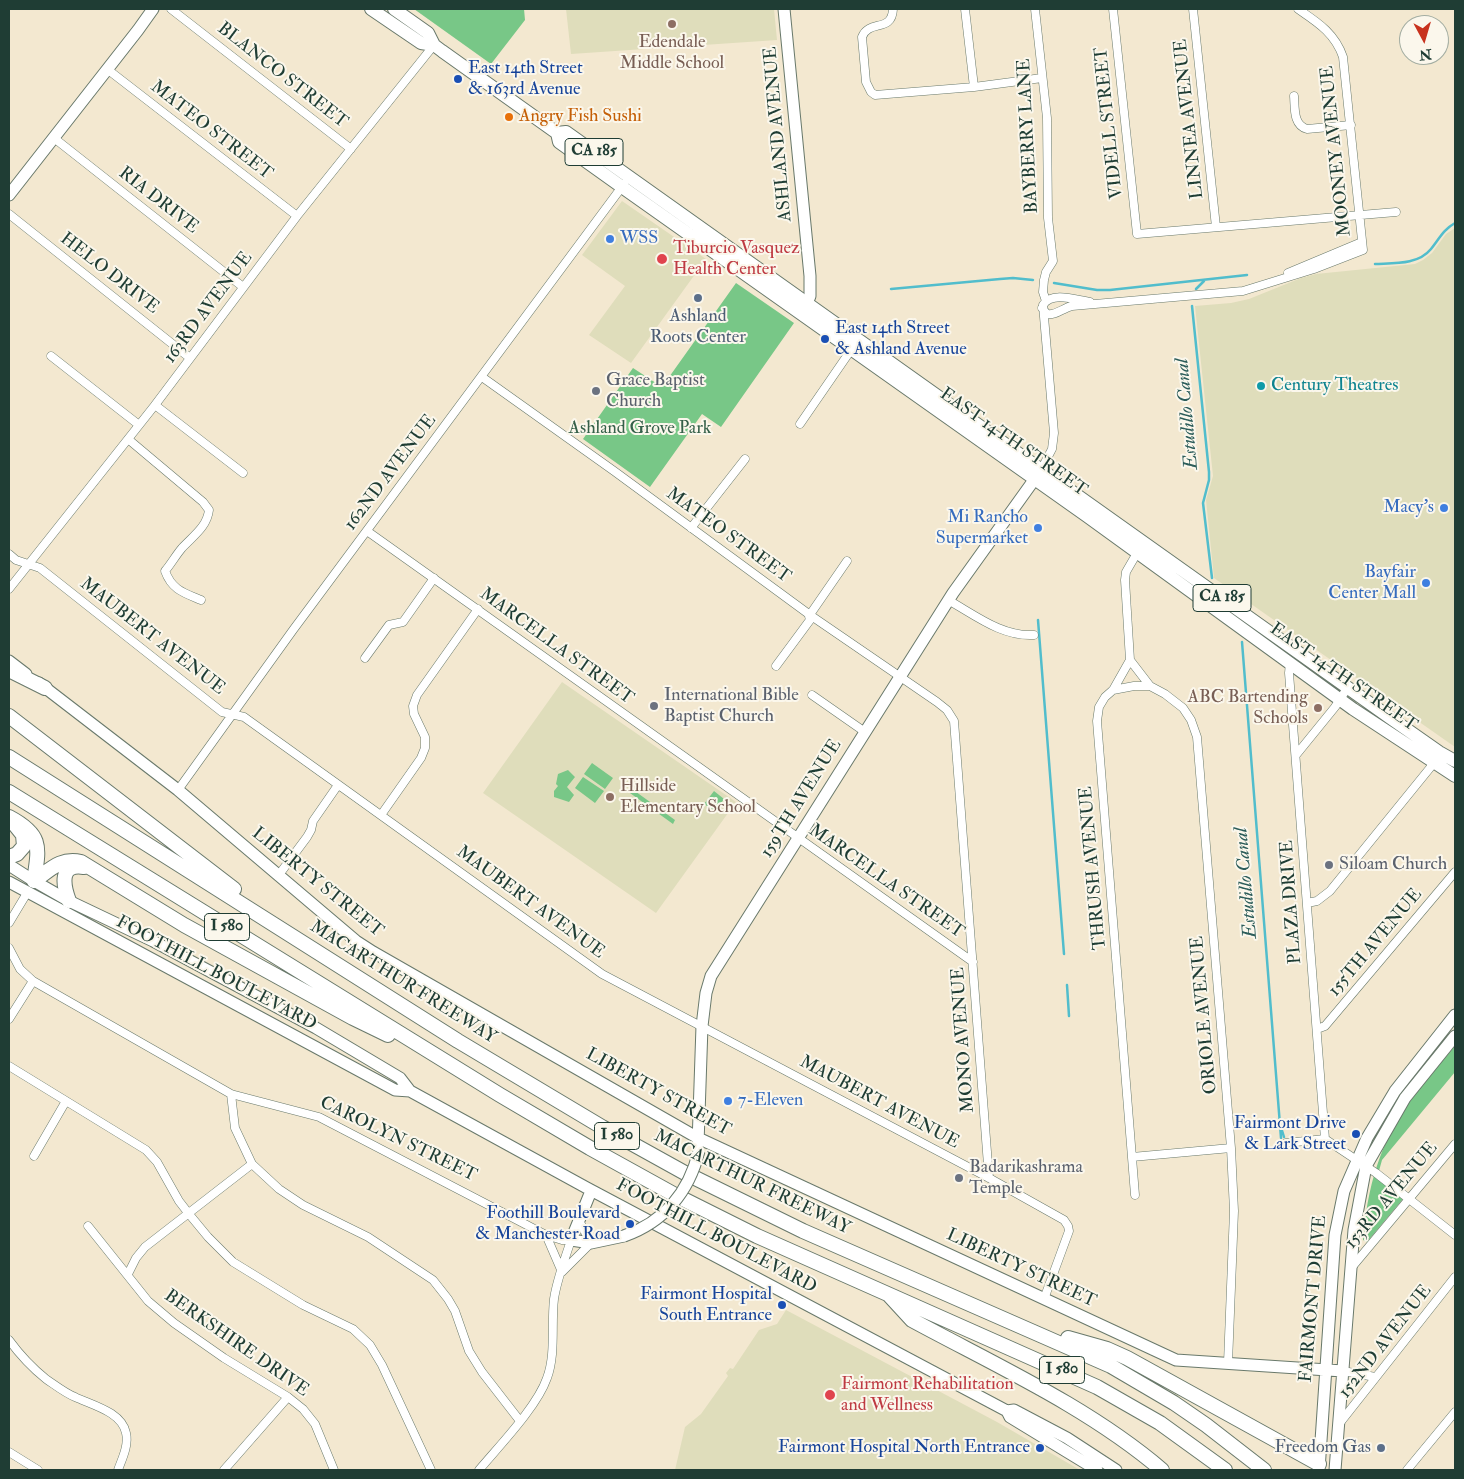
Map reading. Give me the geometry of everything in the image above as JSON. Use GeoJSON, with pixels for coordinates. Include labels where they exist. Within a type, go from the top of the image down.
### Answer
{"type":"FeatureCollection","features":[{"type":"Feature","properties":{"kind":"highway"},"geometry":{"type":"LineString","coordinates":[[9,670],[45,688]]}},
{"type":"Feature","properties":{"kind":"highway"},"geometry":{"type":"LineString","coordinates":[[11,717],[233,889],[242,904]]}},
{"type":"Feature","properties":{"kind":"highway","name":"MACARTHUR FREEWAY"},"geometry":{"type":"LineString","coordinates":[[9,758],[474,1050],[644,1151],[803,1231],[1076,1350],[1142,1383],[1206,1425],[1264,1470]]}},
{"type":"Feature","properties":{"kind":"highway","name":"I 580"},"geometry":{"type":"LineString","coordinates":[[9,792],[546,1123],[666,1190],[757,1236],[1066,1372],[1160,1423],[1225,1470]]}},
{"type":"Feature","properties":{"kind":"highway"},"geometry":{"type":"LineString","coordinates":[[9,818],[20,830],[24,841],[22,850],[9,857]]}},
{"type":"Feature","properties":{"kind":"highway"},"geometry":{"type":"LineString","coordinates":[[9,818],[25,826],[36,842],[38,854],[30,887]]}},
{"type":"Feature","properties":{"kind":"highway"},"geometry":{"type":"LineString","coordinates":[[30,887],[57,864],[73,860],[81,862],[184,925],[361,1022],[446,1062]]}},
{"type":"Feature","properties":{"kind":"highway"},"geometry":{"type":"LineString","coordinates":[[69,901],[64,883],[66,873],[70,868],[82,867],[105,876]]}},
{"type":"Feature","properties":{"kind":"highway"},"geometry":{"type":"LineString","coordinates":[[886,1292],[912,1320],[1096,1421],[1130,1444],[1162,1470]]}},
{"type":"Feature","properties":{"kind":"highway"},"geometry":{"type":"LineString","coordinates":[[1017,1324],[1107,1349],[1127,1358],[1322,1468]]}},
{"type":"Feature","properties":{"kind":"main road","name":"EAST 14TH STREET"},"geometry":{"type":"LineString","coordinates":[[371,9],[421,43],[434,45],[557,133],[566,132],[625,182],[1038,475],[1137,553],[1377,726],[1455,776]]}},
{"type":"Feature","properties":{"kind":"main road","name":"EAST 14TH STREET"},"geometry":{"type":"LineString","coordinates":[[394,9],[428,33],[434,45]]}},
{"type":"Feature","properties":{"kind":"main road","name":"EAST 14TH STREET"},"geometry":{"type":"LineString","coordinates":[[805,309],[852,350],[1038,475],[1455,762]]}},
{"type":"Feature","properties":{"kind":"street"},"geometry":{"type":"LineString","coordinates":[[9,195],[153,9]]}},
{"type":"Feature","properties":{"kind":"street","name":"BLANCO STREET"},"geometry":{"type":"LineString","coordinates":[[172,9],[351,149]]}},
{"type":"Feature","properties":{"kind":"street","name":"ASHLAND AVENUE"},"geometry":{"type":"LineString","coordinates":[[784,9],[810,276],[810,296],[805,309]]}},
{"type":"Feature","properties":{"kind":"street"},"geometry":{"type":"LineString","coordinates":[[893,9],[892,16],[887,22],[870,28],[862,37],[866,82],[871,92],[875,95],[974,87],[1042,78]]}},
{"type":"Feature","properties":{"kind":"street"},"geometry":{"type":"LineString","coordinates":[[965,9],[974,87]]}},
{"type":"Feature","properties":{"kind":"street","name":"BAYBERRY LANE"},"geometry":{"type":"LineString","coordinates":[[1035,9],[1047,125],[1048,218],[1053,261]]}},
{"type":"Feature","properties":{"kind":"street","name":"VIDELL STREET"},"geometry":{"type":"LineString","coordinates":[[1113,9],[1137,234],[1216,227]]}},
{"type":"Feature","properties":{"kind":"street","name":"LINNEA AVENUE"},"geometry":{"type":"LineString","coordinates":[[1193,9],[1216,227]]}},
{"type":"Feature","properties":{"kind":"street","name":"MOONEY AVENUE"},"geometry":{"type":"LineString","coordinates":[[1104,304],[1234,293],[1260,286],[1311,262],[1362,246],[1351,125],[1344,66],[1340,49],[1327,30],[1298,9]]}},
{"type":"Feature","properties":{"kind":"street","name":"163RD AVENUE"},"geometry":{"type":"LineString","coordinates":[[9,589],[155,405],[297,216],[434,45]]}},
{"type":"Feature","properties":{"kind":"street","name":"MATEO STREET"},"geometry":{"type":"LineString","coordinates":[[107,69],[297,216]]}},
{"type":"Feature","properties":{"kind":"street"},"geometry":{"type":"LineString","coordinates":[[1294,96],[1296,120],[1302,128],[1351,125]]}},
{"type":"Feature","properties":{"kind":"street","name":"RIA DRIVE"},"geometry":{"type":"LineString","coordinates":[[54,138],[243,287]]}},
{"type":"Feature","properties":{"kind":"street","name":"162ND AVENUE"},"geometry":{"type":"LineString","coordinates":[[178,790],[293,630],[625,182]]}},
{"type":"Feature","properties":{"kind":"street"},"geometry":{"type":"LineString","coordinates":[[1216,227],[1396,212]]}},
{"type":"Feature","properties":{"kind":"street","name":"HELO DRIVE"},"geometry":{"type":"LineString","coordinates":[[9,214],[190,358]]}},
{"type":"Feature","properties":{"kind":"street","name":"159TH AVENUE"},"geometry":{"type":"LineString","coordinates":[[571,1240],[591,1243],[624,1236],[651,1223],[673,1205],[689,1181],[699,1151],[702,1026],[706,993],[711,976],[948,600],[1038,475],[1052,449],[1054,433],[1045,331],[1046,303],[1043,292],[1046,272],[1053,261]]}},
{"type":"Feature","properties":{"kind":"street"},"geometry":{"type":"LineString","coordinates":[[1046,303],[1061,297],[1104,304]]}},
{"type":"Feature","properties":{"kind":"street"},"geometry":{"type":"LineString","coordinates":[[1045,331],[1056,313],[1058,305],[1054,301],[1046,303]]}},
{"type":"Feature","properties":{"kind":"street"},"geometry":{"type":"LineString","coordinates":[[1046,303],[1047,314],[1052,315],[1072,306],[1104,304]]}},
{"type":"Feature","properties":{"kind":"street"},"geometry":{"type":"LineString","coordinates":[[800,424],[852,350]]}},
{"type":"Feature","properties":{"kind":"street"},"geometry":{"type":"LineString","coordinates":[[51,356],[138,425]]}},
{"type":"Feature","properties":{"kind":"street","name":"MATEO STREET"},"geometry":{"type":"LineString","coordinates":[[482,377],[614,470],[810,615],[947,710],[954,721]]}},
{"type":"Feature","properties":{"kind":"street"},"geometry":{"type":"LineString","coordinates":[[155,405],[243,473]]}},
{"type":"Feature","properties":{"kind":"street"},"geometry":{"type":"LineString","coordinates":[[128,439],[209,510],[208,519],[197,534],[182,549],[166,572],[169,582],[183,593],[202,600]]}},
{"type":"Feature","properties":{"kind":"street"},"geometry":{"type":"LineString","coordinates":[[691,528],[745,459]]}},
{"type":"Feature","properties":{"kind":"street","name":"MARCELLA STREET"},"geometry":{"type":"LineString","coordinates":[[367,531],[973,962]]}},
{"type":"Feature","properties":{"kind":"street"},"geometry":{"type":"LineString","coordinates":[[1130,660],[1125,580],[1126,572],[1137,553]]}},
{"type":"Feature","properties":{"kind":"street","name":"MAUBERT AVENUE"},"geometry":{"type":"LineString","coordinates":[[9,554],[16,560],[40,568],[222,712],[244,717],[602,974],[989,1178],[1064,1220],[1068,1226],[1067,1236],[1044,1300]]}},
{"type":"Feature","properties":{"kind":"street"},"geometry":{"type":"LineString","coordinates":[[776,666],[810,620],[810,615],[847,561]]}},
{"type":"Feature","properties":{"kind":"street"},"geometry":{"type":"LineString","coordinates":[[365,658],[389,625],[402,622],[434,578]]}},
{"type":"Feature","properties":{"kind":"street"},"geometry":{"type":"LineString","coordinates":[[948,600],[1001,630],[1018,635],[1034,634]]}},
{"type":"Feature","properties":{"kind":"street"},"geometry":{"type":"LineString","coordinates":[[381,815],[421,758],[425,748],[425,737],[414,714],[413,706],[417,695],[478,609]]}},
{"type":"Feature","properties":{"kind":"street","name":"ORIOLE AVENUE"},"geometry":{"type":"LineString","coordinates":[[1130,660],[1150,686],[1183,708],[1191,720],[1197,737],[1231,1148],[1234,1211],[1228,1363]]}},
{"type":"Feature","properties":{"kind":"street","name":"THRUSH AVENUE"},"geometry":{"type":"LineString","coordinates":[[1130,660],[1099,707],[1097,721],[1135,1195]]}},
{"type":"Feature","properties":{"kind":"street","name":"LIBERTY STREET"},"geometry":{"type":"LineString","coordinates":[[9,661],[178,790],[339,928],[373,952],[698,1138],[1176,1360],[1344,1371],[1375,1377]]}},
{"type":"Feature","properties":{"kind":"street","name":"PLAZA DRIVE"},"geometry":{"type":"LineString","coordinates":[[1290,663],[1289,673],[1324,1139]]}},
{"type":"Feature","properties":{"kind":"street"},"geometry":{"type":"LineString","coordinates":[[1112,690],[1134,686],[1150,686]]}},
{"type":"Feature","properties":{"kind":"street"},"geometry":{"type":"LineString","coordinates":[[1296,755],[1341,699],[1352,690]]}},
{"type":"Feature","properties":{"kind":"street"},"geometry":{"type":"LineString","coordinates":[[812,695],[865,732]]}},
{"type":"Feature","properties":{"kind":"street","name":"MONO AVENUE"},"geometry":{"type":"LineString","coordinates":[[954,721],[989,1178]]}},
{"type":"Feature","properties":{"kind":"street"},"geometry":{"type":"LineString","coordinates":[[1306,903],[1317,901],[1330,891],[1434,763]]}},
{"type":"Feature","properties":{"kind":"street"},"geometry":{"type":"LineString","coordinates":[[278,876],[307,837],[313,821],[338,785]]}},
{"type":"Feature","properties":{"kind":"street","name":"FOOTHILL BOULEVARD"},"geometry":{"type":"LineString","coordinates":[[9,865],[30,887],[395,1090],[410,1091]]}},
{"type":"Feature","properties":{"kind":"street","name":"155TH AVENUE"},"geometry":{"type":"LineString","coordinates":[[1317,1029],[1325,1026],[1455,872]]}},
{"type":"Feature","properties":{"kind":"street","name":"FOOTHILL BOULEVARD"},"geometry":{"type":"LineString","coordinates":[[9,882],[30,887],[69,901],[153,941],[316,1028],[400,1078],[410,1091],[592,1191],[1007,1412],[1014,1410],[1080,1452],[1116,1470]]}},
{"type":"Feature","properties":{"kind":"street"},"geometry":{"type":"LineString","coordinates":[[9,923],[30,887]]}},
{"type":"Feature","properties":{"kind":"street","name":"CAROLYN STREET"},"geometry":{"type":"LineString","coordinates":[[9,948],[20,969],[33,981],[231,1094],[319,1117],[546,1235],[562,1240],[571,1240]]}},
{"type":"Feature","properties":{"kind":"street"},"geometry":{"type":"LineString","coordinates":[[9,1018],[33,981]]}},
{"type":"Feature","properties":{"kind":"street","name":"FAIRMONT DRIVE"},"geometry":{"type":"LineString","coordinates":[[1335,1470],[1354,1230],[1362,1162],[1367,1138],[1396,1091],[1455,1015]]}},
{"type":"Feature","properties":{"kind":"street","name":"FAIRMONT DRIVE"},"geometry":{"type":"LineString","coordinates":[[1322,1468],[1325,1370],[1335,1235],[1344,1191],[1405,1098],[1455,1036]]}},
{"type":"Feature","properties":{"kind":"street"},"geometry":{"type":"LineString","coordinates":[[9,1066],[146,1150],[157,1162],[188,1214],[234,1262],[303,1305],[353,1329],[370,1345],[382,1365],[431,1470]]}},
{"type":"Feature","properties":{"kind":"street"},"geometry":{"type":"LineString","coordinates":[[231,1094],[235,1128],[252,1164],[279,1189],[303,1205],[368,1236],[433,1280],[455,1311],[469,1351],[482,1372],[520,1421]]}},
{"type":"Feature","properties":{"kind":"street"},"geometry":{"type":"LineString","coordinates":[[34,1156],[66,1101]]}},
{"type":"Feature","properties":{"kind":"street"},"geometry":{"type":"LineString","coordinates":[[1286,1143],[1324,1139],[1362,1162],[1411,1199],[1455,1236]]}},
{"type":"Feature","properties":{"kind":"street","name":"153RD AVENUE"},"geometry":{"type":"LineString","coordinates":[[1352,1267],[1411,1199],[1455,1144]]}},
{"type":"Feature","properties":{"kind":"street"},"geometry":{"type":"LineString","coordinates":[[1132,1157],[1231,1148]]}},
{"type":"Feature","properties":{"kind":"street"},"geometry":{"type":"LineString","coordinates":[[128,1274],[144,1247],[252,1164]]}},
{"type":"Feature","properties":{"kind":"street"},"geometry":{"type":"LineString","coordinates":[[479,1470],[538,1397],[547,1378],[553,1356],[552,1327],[555,1296],[578,1220],[592,1191]]}},
{"type":"Feature","properties":{"kind":"street"},"geometry":{"type":"LineString","coordinates":[[562,1272],[591,1243],[578,1220]]}},
{"type":"Feature","properties":{"kind":"street","name":"BERKSHIRE DRIVE"},"geometry":{"type":"LineString","coordinates":[[88,1226],[148,1301],[174,1323],[224,1358],[288,1397],[304,1409],[315,1424],[334,1470]]}},
{"type":"Feature","properties":{"kind":"street"},"geometry":{"type":"LineString","coordinates":[[546,1235],[562,1272]]}},
{"type":"Feature","properties":{"kind":"street","name":"152ND AVENUE"},"geometry":{"type":"LineString","coordinates":[[1340,1424],[1455,1277]]}},
{"type":"Feature","properties":{"kind":"street"},"geometry":{"type":"LineString","coordinates":[[9,1340],[24,1360],[46,1379],[73,1396],[101,1408],[118,1419],[126,1432],[127,1444],[118,1470]]}},
{"type":"Feature","properties":{"kind":"street"},"geometry":{"type":"LineString","coordinates":[[224,1470],[288,1397]]}},
{"type":"Feature","properties":{"kind":"street"},"geometry":{"type":"LineString","coordinates":[[1407,1470],[1455,1412]]}},
{"type":"Feature","properties":{"kind":"street"},"geometry":{"type":"LineString","coordinates":[[9,1452],[38,1470]]}},
{"type":"Feature","properties":{"kind":"street","name":"FOOTHILL BOULEVARD"},"geometry":{"type":"LineString","coordinates":[[1080,1452],[1097,1470]]}},
{"type":"Feature","properties":{"kind":"shaded area","name":"Edendale Middle School"},"geometry":{"type":"Polygon","coordinates":[[[566,9],[774,9],[777,40],[571,54],[566,9]]]}},
{"type":"Feature","properties":{"kind":"shaded area"},"geometry":{"type":"Polygon","coordinates":[[[622,201],[706,259],[631,363],[589,335],[625,286],[582,255],[622,201]]]}},
{"type":"Feature","properties":{"kind":"shaded area"},"geometry":{"type":"Polygon","coordinates":[[[1455,228],[1455,747],[1214,578],[1206,500],[1213,476],[1195,306],[1231,303],[1249,299],[1316,274],[1415,264],[1432,253],[1446,234],[1455,228]]]}},
{"type":"Feature","properties":{"kind":"shaded area","name":"Hillside Elementary School"},"geometry":{"type":"Polygon","coordinates":[[[562,682],[736,802],[656,913],[483,793],[562,682]]]}},
{"type":"Feature","properties":{"kind":"shaded area","name":"Fairmont Rehabilitation and Wellness"},"geometry":{"type":"Polygon","coordinates":[[[786,1310],[997,1422],[1080,1470],[675,1470],[685,1427],[701,1414],[728,1376],[726,1373],[730,1368],[733,1369],[759,1330],[777,1324],[786,1310]]]}},
{"type":"Feature","properties":{"kind":"green space"},"geometry":{"type":"Polygon","coordinates":[[[414,9],[524,9],[525,20],[491,64],[414,9]]]}},
{"type":"Feature","properties":{"kind":"green space","name":"Ashland Grove Park"},"geometry":{"type":"Polygon","coordinates":[[[736,283],[794,323],[721,427],[702,414],[650,487],[583,439],[633,368],[662,387],[736,283]]]}},
{"type":"Feature","properties":{"kind":"green space"},"geometry":{"type":"Polygon","coordinates":[[[592,763],[613,778],[605,789],[584,774],[592,763]]]}},
{"type":"Feature","properties":{"kind":"green space"},"geometry":{"type":"Polygon","coordinates":[[[568,770],[575,777],[567,787],[574,795],[569,802],[554,797],[554,791],[558,786],[556,784],[558,774],[568,770]]]}},
{"type":"Feature","properties":{"kind":"green space"},"geometry":{"type":"Polygon","coordinates":[[[583,777],[604,791],[595,803],[575,788],[583,777]]]}},
{"type":"Feature","properties":{"kind":"green space"},"geometry":{"type":"Polygon","coordinates":[[[632,789],[675,820],[673,824],[630,793],[632,789]]]}},
{"type":"Feature","properties":{"kind":"green space"},"geometry":{"type":"Polygon","coordinates":[[[714,791],[724,799],[715,811],[704,804],[714,791]]]}},
{"type":"Feature","properties":{"kind":"green space"},"geometry":{"type":"Polygon","coordinates":[[[1455,1046],[1455,1072],[1382,1160],[1377,1178],[1403,1199],[1367,1242],[1363,1240],[1368,1202],[1383,1149],[1400,1116],[1411,1100],[1455,1046]]]}},
{"type":"Feature","properties":{"kind":"waterway","name":"Estudillo Canal"},"geometry":{"type":"LineString","coordinates":[[1375,264],[1413,261],[1419,258],[1426,254],[1445,231],[1455,223]]}},
{"type":"Feature","properties":{"kind":"waterway","name":"Estudillo Canal"},"geometry":{"type":"LineString","coordinates":[[1054,283],[1097,290],[1110,290],[1247,275]]}},
{"type":"Feature","properties":{"kind":"waterway","name":"Estudillo Canal"},"geometry":{"type":"LineString","coordinates":[[891,289],[1013,278],[1033,280]]}},
{"type":"Feature","properties":{"kind":"waterway","name":"Estudillo Canal"},"geometry":{"type":"LineString","coordinates":[[1196,289],[1204,281]]}},
{"type":"Feature","properties":{"kind":"waterway","name":"Estudillo Canal"},"geometry":{"type":"LineString","coordinates":[[1192,306],[1209,472],[1209,480],[1203,503],[1212,578]]}},
{"type":"Feature","properties":{"kind":"waterway"},"geometry":{"type":"LineString","coordinates":[[1038,620],[1064,954]]}},
{"type":"Feature","properties":{"kind":"waterway","name":"Estudillo Canal"},"geometry":{"type":"LineString","coordinates":[[1242,642],[1281,1138]]}},
{"type":"Feature","properties":{"kind":"waterway"},"geometry":{"type":"LineString","coordinates":[[1067,985],[1069,1016]]}},
{"type":"Feature","properties":{"kind":"waterway","name":"Estudillo Canal"},"geometry":{"type":"LineString","coordinates":[[1280,1124],[1284,1137]]}},
{"type":"Feature","properties":{"kind":"place","name":"Edendale Middle School"},"geometry":{"type":"Point","coordinates":[672,24]}},
{"type":"Feature","properties":{"kind":"place","name":"East 14th Street & 163rd Avenue"},"geometry":{"type":"Point","coordinates":[458,79]}},
{"type":"Feature","properties":{"kind":"place","name":"Angry Fish Sushi"},"geometry":{"type":"Point","coordinates":[509,117]}},
{"type":"Feature","properties":{"kind":"place","name":"WSS"},"geometry":{"type":"Point","coordinates":[610,239]}},
{"type":"Feature","properties":{"kind":"place","name":"Tiburcio Vasquez Health Center"},"geometry":{"type":"Point","coordinates":[662,259]}},
{"type":"Feature","properties":{"kind":"place","name":"Ashland Roots Center"},"geometry":{"type":"Point","coordinates":[698,298]}},
{"type":"Feature","properties":{"kind":"place","name":"East 14th Street & Ashland Avenue"},"geometry":{"type":"Point","coordinates":[825,339]}},
{"type":"Feature","properties":{"kind":"place","name":"Century Theatres"},"geometry":{"type":"Point","coordinates":[1261,386]}},
{"type":"Feature","properties":{"kind":"place","name":"Grace Baptist Church"},"geometry":{"type":"Point","coordinates":[596,391]}},
{"type":"Feature","properties":{"kind":"place","name":"Macy's"},"geometry":{"type":"Point","coordinates":[1444,508]}},
{"type":"Feature","properties":{"kind":"place","name":"Mi Rancho Supermarket"},"geometry":{"type":"Point","coordinates":[1038,528]}},
{"type":"Feature","properties":{"kind":"place","name":"Bayfair Center Mall"},"geometry":{"type":"Point","coordinates":[1426,583]}},
{"type":"Feature","properties":{"kind":"place","name":"International Bible Baptist Church"},"geometry":{"type":"Point","coordinates":[654,706]}},
{"type":"Feature","properties":{"kind":"place","name":"ABC Bartending Schools"},"geometry":{"type":"Point","coordinates":[1318,708]}},
{"type":"Feature","properties":{"kind":"place","name":"Hillside Elementary School"},"geometry":{"type":"Point","coordinates":[610,797]}},
{"type":"Feature","properties":{"kind":"place","name":"Siloam Church"},"geometry":{"type":"Point","coordinates":[1329,865]}},
{"type":"Feature","properties":{"kind":"place","name":"7-Eleven"},"geometry":{"type":"Point","coordinates":[728,1101]}},
{"type":"Feature","properties":{"kind":"place","name":"Fairmont Drive & Lark Street"},"geometry":{"type":"Point","coordinates":[1356,1134]}},
{"type":"Feature","properties":{"kind":"place","name":"Badarikashrama Temple"},"geometry":{"type":"Point","coordinates":[959,1178]}},
{"type":"Feature","properties":{"kind":"place","name":"Foothill Boulevard & Manchester Road"},"geometry":{"type":"Point","coordinates":[630,1224]}},
{"type":"Feature","properties":{"kind":"place","name":"Fairmont Hospital South Entrance"},"geometry":{"type":"Point","coordinates":[782,1305]}},
{"type":"Feature","properties":{"kind":"place","name":"Fairmont Rehabilitation and Wellness"},"geometry":{"type":"Point","coordinates":[830,1395]}},
{"type":"Feature","properties":{"kind":"place","name":"Fairmont Hospital North Entrance"},"geometry":{"type":"Point","coordinates":[1040,1448]}},
{"type":"Feature","properties":{"kind":"place","name":"Freedom Gas"},"geometry":{"type":"Point","coordinates":[1381,1448]}}]}
